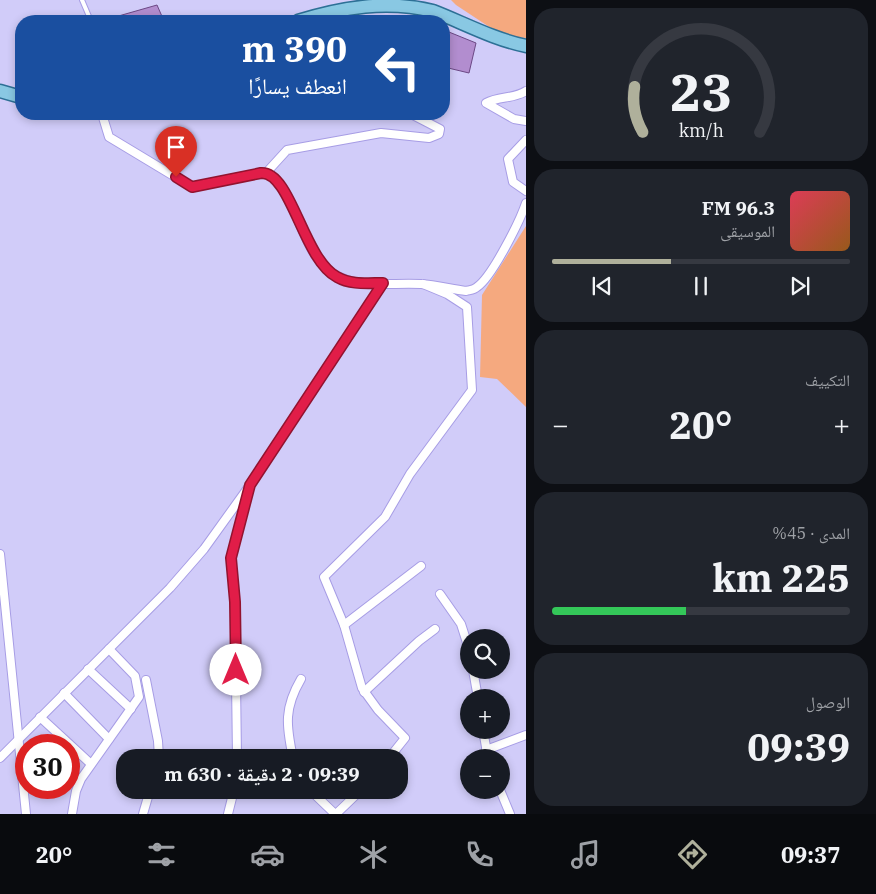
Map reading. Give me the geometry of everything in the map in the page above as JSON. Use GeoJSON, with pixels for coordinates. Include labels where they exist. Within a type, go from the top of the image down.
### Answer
{"type":"FeatureCollection","features":[{"type":"Feature","properties":{"kind":"main road"},"geometry":{"type":"LineString","coordinates":[[318,15],[370,1],[397,2],[420,7],[440,15]]}},
{"type":"Feature","properties":{"kind":"main road"},"geometry":{"type":"LineString","coordinates":[[341,15],[382,8],[411,10],[424,15]]}},
{"type":"Feature","properties":{"kind":"main road"},"geometry":{"type":"LineString","coordinates":[[450,19],[498,39],[526,46]]}},
{"type":"Feature","properties":{"kind":"main road"},"geometry":{"type":"LineString","coordinates":[[450,25],[501,46],[526,52]]}},
{"type":"Feature","properties":{"kind":"main road"},"geometry":{"type":"LineString","coordinates":[[0,83],[15,88]]}},
{"type":"Feature","properties":{"kind":"main road"},"geometry":{"type":"LineString","coordinates":[[0,91],[15,95]]}},
{"type":"Feature","properties":{"kind":"street"},"geometry":{"type":"LineString","coordinates":[[526,92],[519,96],[494,99],[486,103],[514,119],[526,121]]}},
{"type":"Feature","properties":{"kind":"street"},"geometry":{"type":"LineString","coordinates":[[104,120],[109,137],[192,187],[266,173],[273,176],[281,185],[309,245],[323,266],[332,274],[356,283],[423,284],[466,291],[477,287],[504,248],[526,203]]}},
{"type":"Feature","properties":{"kind":"street"},"geometry":{"type":"LineString","coordinates":[[266,173],[287,150],[381,133],[429,138],[439,134],[440,129],[436,125],[425,120]]}},
{"type":"Feature","properties":{"kind":"street"},"geometry":{"type":"LineString","coordinates":[[526,140],[508,159],[513,182],[526,191]]}},
{"type":"Feature","properties":{"kind":"street"},"geometry":{"type":"LineString","coordinates":[[22,734],[176,581],[204,549],[250,485],[383,283]]}},
{"type":"Feature","properties":{"kind":"street"},"geometry":{"type":"LineString","coordinates":[[396,749],[405,738],[383,716],[364,692],[358,680],[344,626],[324,578],[385,517],[410,474],[472,390],[467,308],[448,294],[423,284]]}},
{"type":"Feature","properties":{"kind":"street"},"geometry":{"type":"LineString","coordinates":[[237,749],[235,602],[231,558],[250,485]]}},
{"type":"Feature","properties":{"kind":"street"},"geometry":{"type":"LineString","coordinates":[[0,554],[18,734]]}},
{"type":"Feature","properties":{"kind":"street"},"geometry":{"type":"LineString","coordinates":[[344,626],[421,566]]}},
{"type":"Feature","properties":{"kind":"street"},"geometry":{"type":"LineString","coordinates":[[440,594],[463,629]]}},
{"type":"Feature","properties":{"kind":"street"},"geometry":{"type":"LineString","coordinates":[[364,692],[418,641],[435,629]]}},
{"type":"Feature","properties":{"kind":"street"},"geometry":{"type":"LineString","coordinates":[[72,814],[78,785],[139,697],[135,676],[109,649]]}},
{"type":"Feature","properties":{"kind":"street"},"geometry":{"type":"LineString","coordinates":[[88,669],[131,709]]}},
{"type":"Feature","properties":{"kind":"street"},"geometry":{"type":"LineString","coordinates":[[291,749],[287,728],[288,710],[291,697],[301,679]]}},
{"type":"Feature","properties":{"kind":"street"},"geometry":{"type":"LineString","coordinates":[[146,680],[158,749]]}},
{"type":"Feature","properties":{"kind":"street"},"geometry":{"type":"LineString","coordinates":[[64,694],[109,739]]}},
{"type":"Feature","properties":{"kind":"street"},"geometry":{"type":"LineString","coordinates":[[40,717],[91,764]]}},
{"type":"Feature","properties":{"kind":"street"},"geometry":{"type":"LineString","coordinates":[[497,749],[526,735]]}},
{"type":"Feature","properties":{"kind":"street"},"geometry":{"type":"LineString","coordinates":[[0,758],[15,741]]}},
{"type":"Feature","properties":{"kind":"street"},"geometry":{"type":"LineString","coordinates":[[24,799],[26,814]]}},
{"type":"Feature","properties":{"kind":"street"},"geometry":{"type":"LineString","coordinates":[[143,814],[147,799]]}},
{"type":"Feature","properties":{"kind":"street"},"geometry":{"type":"LineString","coordinates":[[228,814],[232,799]]}},
{"type":"Feature","properties":{"kind":"street"},"geometry":{"type":"LineString","coordinates":[[320,799],[336,814],[351,799]]}},
{"type":"Feature","properties":{"kind":"street"},"geometry":{"type":"LineString","coordinates":[[504,799],[510,814]]}},
{"type":"Feature","properties":{"kind":"lane"},"geometry":{"type":"LineString","coordinates":[[82,0],[88,15]]}},
{"type":"Feature","properties":{"kind":"shaded area"},"geometry":{"type":"Polygon","coordinates":[[[451,0],[526,0],[526,38],[503,36],[451,0]]]}},
{"type":"Feature","properties":{"kind":"shaded area"},"geometry":{"type":"Polygon","coordinates":[[[526,226],[526,407],[497,379],[480,377],[482,295],[526,226]]]}},
{"type":"Feature","properties":{"kind":"building"},"geometry":{"type":"Polygon","coordinates":[[[157,5],[161,15],[122,15],[157,5]]]}},
{"type":"Feature","properties":{"kind":"building"},"geometry":{"type":"Polygon","coordinates":[[[450,32],[476,43],[469,73],[450,68],[450,32]]]}},
{"type":"Feature","properties":{"kind":"route"},"geometry":{"type":"LineString","coordinates":[[176,177],[192,187],[261,173],[273,176],[281,185],[312,251],[323,266],[332,274],[350,282],[383,283],[250,485],[231,558],[235,602],[236,670]]}}]}
